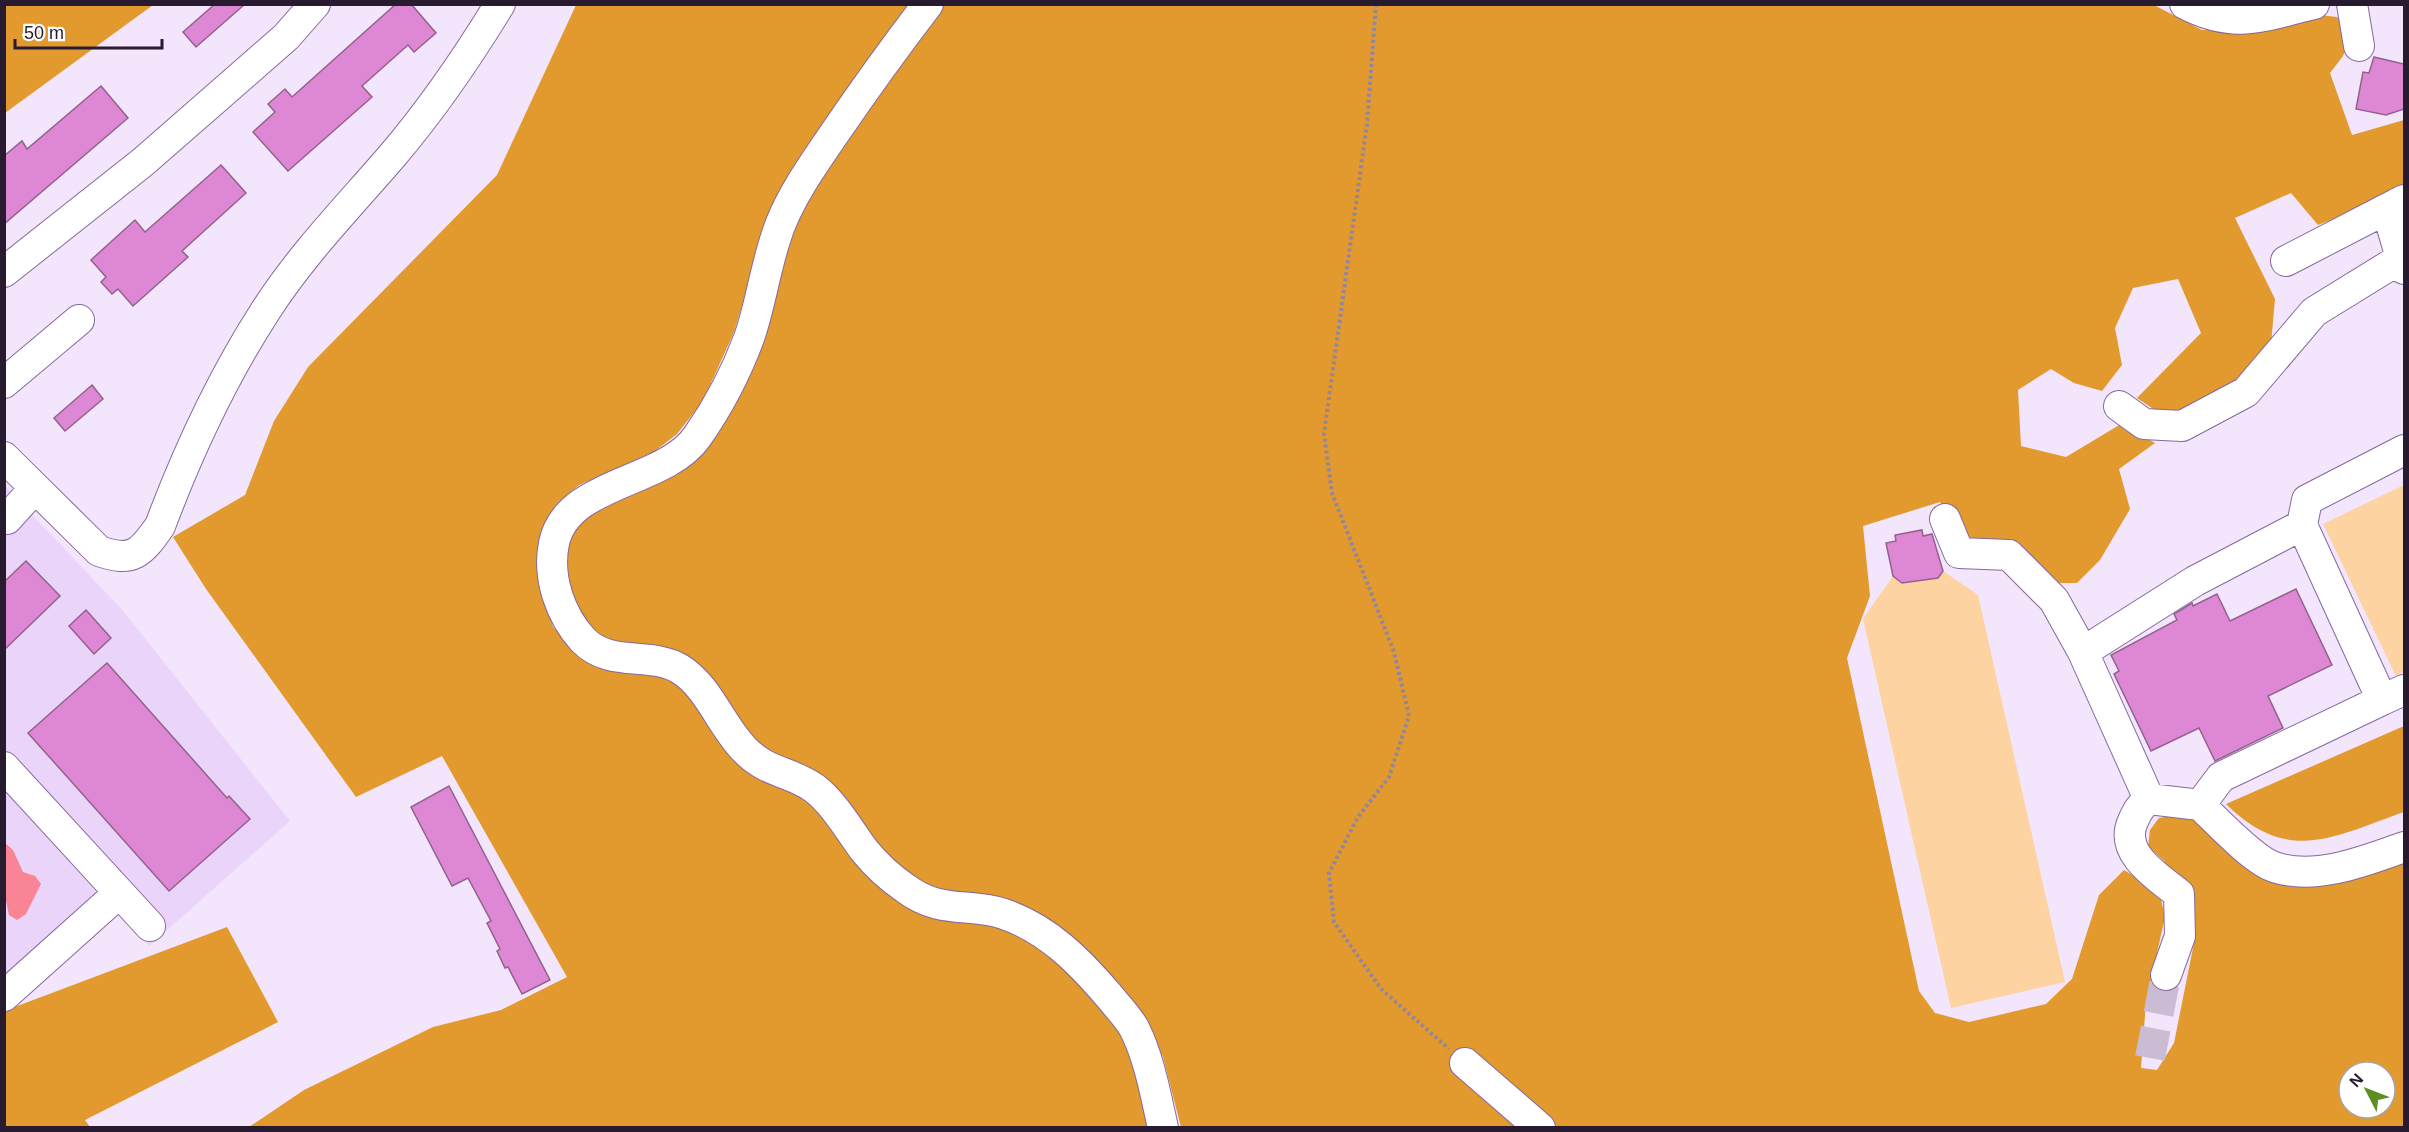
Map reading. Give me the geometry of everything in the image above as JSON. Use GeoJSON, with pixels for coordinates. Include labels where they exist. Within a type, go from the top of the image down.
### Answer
{"type":"FeatureCollection","features":[{"type":"Feature","properties":{"kind":"street"},"geometry":{"type":"LineString","coordinates":[[4,272],[143,162],[286,37],[315,4]]}},
{"type":"Feature","properties":{"kind":"street"},"geometry":{"type":"LineString","coordinates":[[4,457],[99,551],[117,557],[134,555],[147,545],[160,526],[234,363],[266,310],[321,236],[394,154],[458,72],[500,4]]}},
{"type":"Feature","properties":{"kind":"street"},"geometry":{"type":"LineString","coordinates":[[928,4],[883,63],[802,181],[781,222],[763,279],[749,338],[716,411],[691,446],[658,468],[591,498],[576,508],[560,528],[554,543],[555,587],[564,615],[584,641],[601,653],[620,659],[679,668],[702,691],[740,746],[757,762],[813,788],[838,814],[884,873],[910,893],[944,907],[1001,913],[1035,928],[1078,959],[1134,1028],[1163,1128]]}},
{"type":"Feature","properties":{"kind":"street"},"geometry":{"type":"LineString","coordinates":[[2185,4],[2208,16],[2241,21],[2314,4]]}},
{"type":"Feature","properties":{"kind":"street"},"geometry":{"type":"LineString","coordinates":[[2352,4],[2359,46]]}},
{"type":"Feature","properties":{"kind":"street"},"geometry":{"type":"LineString","coordinates":[[2286,261],[2400,202]]}},
{"type":"Feature","properties":{"kind":"street"},"geometry":{"type":"LineString","coordinates":[[2119,406],[2144,424],[2182,426],[2246,392],[2314,312],[2402,264],[2392,227],[2400,202]]}},
{"type":"Feature","properties":{"kind":"street"},"geometry":{"type":"LineString","coordinates":[[4,383],[79,320]]}},
{"type":"Feature","properties":{"kind":"street"},"geometry":{"type":"LineString","coordinates":[[2200,805],[2221,777],[2393,695],[2302,525],[2307,500],[2404,450]]}},
{"type":"Feature","properties":{"kind":"street"},"geometry":{"type":"LineString","coordinates":[[7,519],[35,488]]}},
{"type":"Feature","properties":{"kind":"street"},"geometry":{"type":"LineString","coordinates":[[1945,519],[1959,553],[2009,555],[2027,570],[2054,600],[2083,652],[2149,799]]}},
{"type":"Feature","properties":{"kind":"street"},"geometry":{"type":"LineString","coordinates":[[2083,652],[2196,581],[2302,525]]}},
{"type":"Feature","properties":{"kind":"street"},"geometry":{"type":"LineString","coordinates":[[4,767],[150,926]]}},
{"type":"Feature","properties":{"kind":"street"},"geometry":{"type":"LineString","coordinates":[[2166,975],[2180,936],[2179,894],[2145,866],[2132,848],[2129,830],[2140,806],[2149,799],[2200,805],[2244,847],[2273,867],[2314,872],[2404,847]]}},
{"type":"Feature","properties":{"kind":"street"},"geometry":{"type":"LineString","coordinates":[[4,996],[119,892]]}},
{"type":"Feature","properties":{"kind":"street"},"geometry":{"type":"LineString","coordinates":[[1465,1063],[1540,1128]]}},
{"type":"Feature","properties":{"kind":"path"},"geometry":{"type":"LineString","coordinates":[[1376,4],[1367,124],[1324,434],[1332,493],[1394,652],[1409,716],[1389,777],[1358,817],[1329,873],[1334,922],[1382,989],[1465,1063]]}},
{"type":"Feature","properties":{"kind":"shaded area"},"geometry":{"type":"Polygon","coordinates":[[[5,4],[153,4],[153,5],[5,113],[5,4]]]}},
{"type":"Feature","properties":{"kind":"shaded area"},"geometry":{"type":"Polygon","coordinates":[[[2152,4],[2202,30],[2246,27],[2310,14],[2337,17],[2351,34],[2343,56],[2330,73],[2352,135],[2404,120],[2404,191],[2318,225],[2291,193],[2235,218],[2275,299],[2271,344],[2234,383],[2201,407],[2158,412],[2137,398],[2201,333],[2178,279],[2133,288],[2115,328],[2122,365],[2102,391],[2074,383],[2051,369],[2018,390],[2021,446],[2066,457],[2121,424],[2155,443],[2119,469],[2130,509],[2100,560],[2077,583],[2056,583],[2008,543],[1966,538],[1940,502],[1863,526],[1870,596],[1847,658],[1919,991],[1935,1013],[1969,1022],[2046,1004],[2072,979],[2099,895],[2124,870],[2159,891],[2165,917],[2146,1002],[2141,1068],[2157,1070],[2174,1043],[2195,938],[2182,887],[2163,860],[2148,847],[2150,830],[2159,818],[2188,813],[2244,863],[2404,859],[2404,1127],[1181,1127],[1163,1057],[1137,1007],[951,892],[916,880],[769,752],[752,742],[700,673],[594,637],[564,588],[570,531],[579,518],[697,453],[791,223],[940,5],[2152,4]]]}},
{"type":"Feature","properties":{"kind":"shaded area"},"geometry":{"type":"Polygon","coordinates":[[[576,5],[913,5],[770,212],[734,332],[703,401],[677,434],[655,451],[579,485],[558,503],[541,540],[540,583],[553,627],[585,654],[679,681],[806,795],[861,859],[995,922],[1066,961],[1117,1020],[1155,1127],[249,1127],[304,1090],[433,1027],[501,1010],[567,977],[442,756],[356,797],[206,589],[173,537],[245,495],[274,421],[308,367],[497,175],[576,5]]]}},
{"type":"Feature","properties":{"kind":"shaded area"},"geometry":{"type":"Polygon","coordinates":[[[2404,485],[2404,672],[2396,676],[2323,524],[2404,485]]]}},
{"type":"Feature","properties":{"kind":"shaded area"},"geometry":{"type":"Polygon","coordinates":[[[5,486],[124,612],[290,821],[149,946],[101,897],[5,987],[5,486]]]}},
{"type":"Feature","properties":{"kind":"shaded area"},"geometry":{"type":"Polygon","coordinates":[[[1943,571],[1978,595],[2065,982],[1951,1008],[1863,619],[1893,576],[1903,583],[1938,578],[1943,571]]]}},
{"type":"Feature","properties":{"kind":"shaded area"},"geometry":{"type":"Polygon","coordinates":[[[2404,726],[2404,812],[2333,837],[2291,840],[2270,834],[2249,823],[2226,804],[2404,726]]]}},
{"type":"Feature","properties":{"kind":"shaded area"},"geometry":{"type":"Polygon","coordinates":[[[5,843],[13,850],[23,872],[35,876],[41,884],[26,914],[17,920],[9,915],[5,896],[5,843]]]}},
{"type":"Feature","properties":{"kind":"shaded area"},"geometry":{"type":"Polygon","coordinates":[[[227,927],[278,1022],[85,1120],[90,1127],[5,1128],[4,1011],[227,927]]]}},
{"type":"Feature","properties":{"kind":"building"},"geometry":{"type":"Polygon","coordinates":[[[215,4],[245,4],[196,47],[183,32],[215,4]]]}},
{"type":"Feature","properties":{"kind":"building"},"geometry":{"type":"Polygon","coordinates":[[[396,4],[411,4],[436,33],[414,52],[408,45],[362,86],[372,97],[288,171],[253,132],[275,112],[268,104],[285,89],[292,97],[396,4]]]}},
{"type":"Feature","properties":{"kind":"building"},"geometry":{"type":"Polygon","coordinates":[[[2374,57],[2404,64],[2404,109],[2386,115],[2356,109],[2363,72],[2369,73],[2374,57]]]}},
{"type":"Feature","properties":{"kind":"building"},"geometry":{"type":"Polygon","coordinates":[[[101,86],[128,118],[4,224],[4,156],[22,141],[27,149],[101,86]]]}},
{"type":"Feature","properties":{"kind":"building"},"geometry":{"type":"Polygon","coordinates":[[[221,165],[246,193],[182,251],[188,257],[133,306],[118,289],[112,294],[101,282],[106,277],[91,260],[135,220],[145,232],[221,165]]]}},
{"type":"Feature","properties":{"kind":"building"},"geometry":{"type":"Polygon","coordinates":[[[92,385],[103,399],[65,431],[54,418],[92,385]]]}},
{"type":"Feature","properties":{"kind":"building"},"geometry":{"type":"Polygon","coordinates":[[[1922,530],[1923,536],[1932,534],[1943,571],[1938,578],[1902,583],[1893,576],[1886,543],[1896,541],[1895,535],[1922,530]]]}},
{"type":"Feature","properties":{"kind":"building"},"geometry":{"type":"Polygon","coordinates":[[[26,561],[60,596],[4,650],[4,582],[26,561]]]}},
{"type":"Feature","properties":{"kind":"building"},"geometry":{"type":"Polygon","coordinates":[[[2296,589],[2332,665],[2268,696],[2283,728],[2215,761],[2199,728],[2151,751],[2114,674],[2119,671],[2111,655],[2177,620],[2174,614],[2192,603],[2193,606],[2217,594],[2230,621],[2296,589]]]}},
{"type":"Feature","properties":{"kind":"building"},"geometry":{"type":"Polygon","coordinates":[[[86,610],[111,638],[94,654],[69,626],[86,610]]]}},
{"type":"Feature","properties":{"kind":"building"},"geometry":{"type":"Polygon","coordinates":[[[107,663],[227,798],[229,796],[250,819],[169,891],[28,733],[107,663]]]}},
{"type":"Feature","properties":{"kind":"building"},"geometry":{"type":"Polygon","coordinates":[[[449,786],[550,980],[522,994],[497,951],[500,949],[487,923],[491,921],[468,878],[452,886],[411,807],[449,786]]]}},
{"type":"Feature","properties":{"kind":"tunnel"},"geometry":{"type":"LineString","coordinates":[[2150,1058],[2166,975]]}}]}
